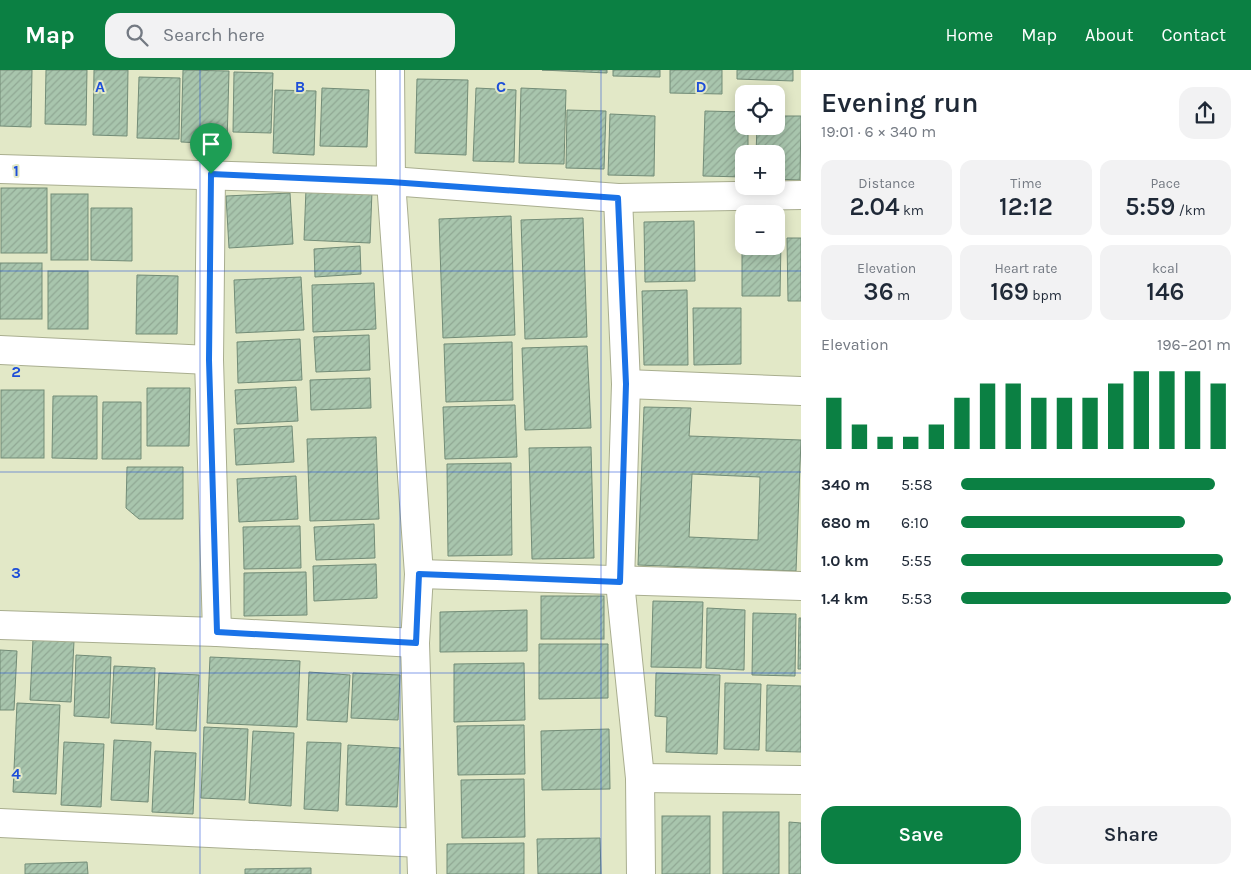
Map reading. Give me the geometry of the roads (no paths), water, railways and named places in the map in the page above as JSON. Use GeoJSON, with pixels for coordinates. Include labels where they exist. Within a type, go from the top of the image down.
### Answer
{"type":"FeatureCollection","features":[{"type":"Feature","properties":{"kind":"street"},"geometry":{"type":"LineString","coordinates":[[390,70],[391,182],[419,574],[416,643],[422,874]]}},
{"type":"Feature","properties":{"kind":"street"},"geometry":{"type":"LineString","coordinates":[[0,169],[211,174],[391,182],[618,198],[801,195]]}},
{"type":"Feature","properties":{"kind":"street"},"geometry":{"type":"LineString","coordinates":[[211,174],[209,360],[217,632]]}},
{"type":"Feature","properties":{"kind":"street"},"geometry":{"type":"LineString","coordinates":[[618,198],[626,384],[620,582],[640,778],[641,874]]}},
{"type":"Feature","properties":{"kind":"street"},"geometry":{"type":"LineString","coordinates":[[0,350],[209,360]]}},
{"type":"Feature","properties":{"kind":"street"},"geometry":{"type":"LineString","coordinates":[[626,384],[801,391]]}},
{"type":"Feature","properties":{"kind":"street"},"geometry":{"type":"LineString","coordinates":[[419,574],[620,582],[801,586]]}},
{"type":"Feature","properties":{"kind":"street"},"geometry":{"type":"LineString","coordinates":[[0,625],[217,632],[416,643]]}},
{"type":"Feature","properties":{"kind":"street"},"geometry":{"type":"LineString","coordinates":[[640,778],[801,780]]}},
{"type":"Feature","properties":{"kind":"street"},"geometry":{"type":"LineString","coordinates":[[0,823],[421,843]]}}]}
